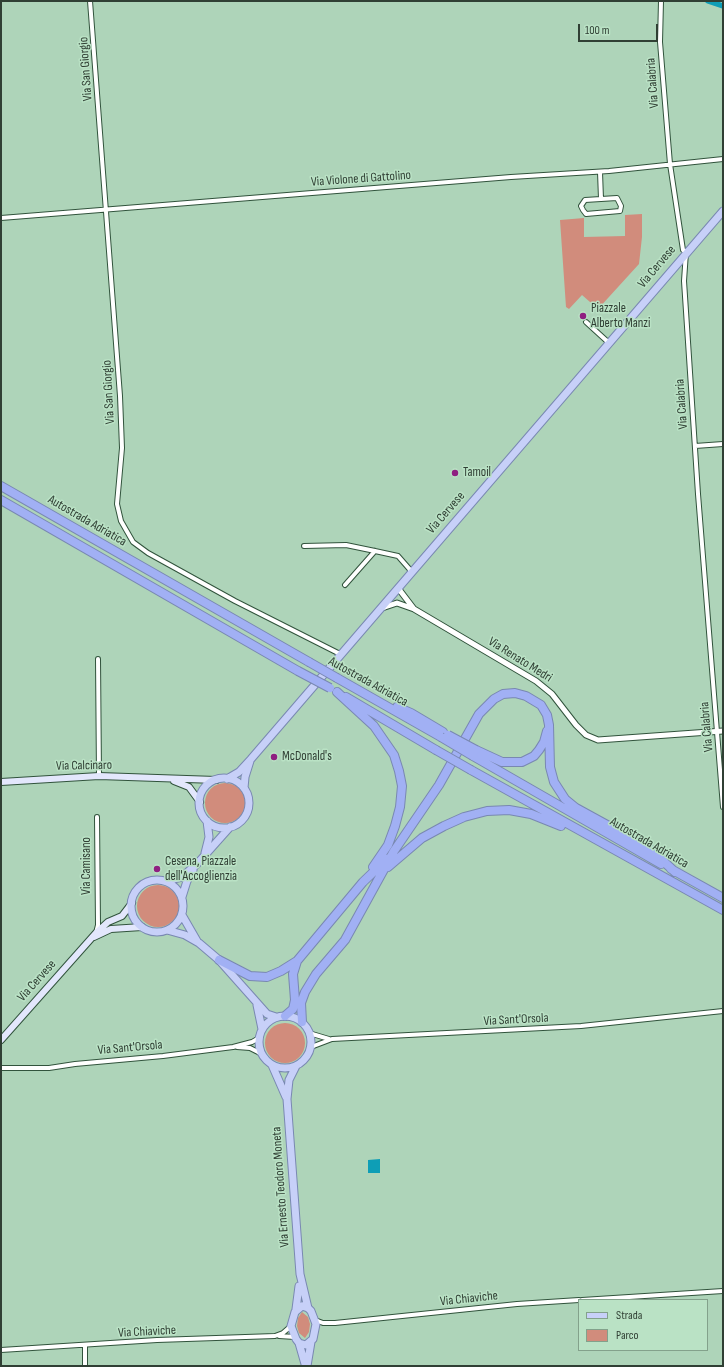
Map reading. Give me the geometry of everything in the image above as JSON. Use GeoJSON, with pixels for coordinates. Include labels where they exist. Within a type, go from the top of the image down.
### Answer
{"type":"FeatureCollection","features":[{"type":"Feature","properties":{"kind":"highway","name":"Autostrada Adriatica"},"geometry":{"type":"LineString","coordinates":[[1,486],[337,678],[443,735],[675,872],[723,898]]}},
{"type":"Feature","properties":{"kind":"highway","name":"Autostrada Adriatica"},"geometry":{"type":"LineString","coordinates":[[1,500],[337,692],[470,770],[723,910]]}},
{"type":"Feature","properties":{"kind":"highway"},"geometry":{"type":"LineString","coordinates":[[337,692],[374,726],[385,739],[394,754],[402,786],[400,807],[388,845],[363,882]]}},
{"type":"Feature","properties":{"kind":"highway"},"geometry":{"type":"LineString","coordinates":[[302,1022],[301,1003],[305,992],[316,974],[345,940],[394,851],[439,785],[479,714],[485,706],[503,694],[515,693],[526,696],[541,705],[547,715],[549,725],[550,767],[554,782],[565,799],[576,808],[649,848],[675,872]]}},
{"type":"Feature","properties":{"kind":"highway"},"geometry":{"type":"LineString","coordinates":[[474,753],[502,762],[522,762],[534,756],[539,750],[544,742],[549,725]]}},
{"type":"Feature","properties":{"kind":"highway"},"geometry":{"type":"LineString","coordinates":[[382,873],[422,838],[464,817],[487,811],[509,810],[531,814],[551,820],[597,844],[610,847]]}},
{"type":"Feature","properties":{"kind":"highway"},"geometry":{"type":"LineString","coordinates":[[219,960],[241,973],[258,977],[274,975],[297,961],[363,882],[394,851]]}},
{"type":"Feature","properties":{"kind":"highway"},"geometry":{"type":"LineString","coordinates":[[281,1016],[293,1009],[293,974],[297,961]]}},
{"type":"Feature","properties":{"kind":"main road","name":"Via Cervese"},"geometry":{"type":"LineString","coordinates":[[227,779],[239,772],[251,759],[686,252],[723,211]]}},
{"type":"Feature","properties":{"kind":"main road","name":"Via Cervese"},"geometry":{"type":"LineString","coordinates":[[244,788],[245,777],[251,759]]}},
{"type":"Feature","properties":{"kind":"main road","name":"Via Calcinaro"},"geometry":{"type":"LineString","coordinates":[[1,782],[99,776],[216,780]]}},
{"type":"Feature","properties":{"kind":"main road","name":"Via Calcinaro"},"geometry":{"type":"LineString","coordinates":[[167,779],[189,787],[200,802]]}},
{"type":"Feature","properties":{"kind":"main road"},"geometry":{"type":"LineString","coordinates":[[164,882],[182,877],[200,861],[231,827],[242,820],[246,814],[249,801],[244,788],[227,779],[216,780],[204,789],[200,802],[201,812],[207,820],[218,827],[231,827]]}},
{"type":"Feature","properties":{"kind":"main road"},"geometry":{"type":"LineString","coordinates":[[182,898],[172,885],[164,882],[157,880],[143,885],[135,894],[132,903],[133,916],[142,927],[150,931],[158,932],[167,930],[179,921],[182,914],[182,898],[187,881],[200,861],[209,842],[207,820]]}},
{"type":"Feature","properties":{"kind":"main road","name":"Via Cervese"},"geometry":{"type":"LineString","coordinates":[[1,1040],[96,933],[108,922],[122,916],[132,903]]}},
{"type":"Feature","properties":{"kind":"main road"},"geometry":{"type":"LineString","coordinates":[[182,914],[199,943]]}},
{"type":"Feature","properties":{"kind":"main road","name":"Via Cervese"},"geometry":{"type":"LineString","coordinates":[[91,939],[111,929],[142,927]]}},
{"type":"Feature","properties":{"kind":"main road"},"geometry":{"type":"LineString","coordinates":[[167,930],[185,935],[199,943],[219,960],[267,1014],[291,1016],[302,1022],[309,1032],[311,1047],[306,1058],[296,1066],[280,1068],[272,1065],[262,1054],[259,1038],[262,1028],[266,1024],[281,1016]]}},
{"type":"Feature","properties":{"kind":"main road"},"geometry":{"type":"LineString","coordinates":[[255,999],[262,1028]]}},
{"type":"Feature","properties":{"kind":"main road","name":"Via Ernesto Teodoro Moneta"},"geometry":{"type":"LineString","coordinates":[[272,1065],[281,1081],[287,1099]]}},
{"type":"Feature","properties":{"kind":"main road","name":"Via Ernesto Teodoro Moneta"},"geometry":{"type":"LineString","coordinates":[[296,1066],[288,1080],[287,1099],[300,1274],[308,1308]]}},
{"type":"Feature","properties":{"kind":"main road","name":"Via Ernesto Teodoro Moneta"},"geometry":{"type":"LineString","coordinates":[[296,1309],[300,1274]]}},
{"type":"Feature","properties":{"kind":"main road"},"geometry":{"type":"LineString","coordinates":[[302,1306],[308,1308],[315,1320],[316,1331],[311,1342],[306,1366],[291,1326],[292,1316],[296,1309],[302,1306]]}},
{"type":"Feature","properties":{"kind":"main road"},"geometry":{"type":"LineString","coordinates":[[297,1340],[306,1345],[311,1342]]}},
{"type":"Feature","properties":{"kind":"street","name":"Via San Giorgio"},"geometry":{"type":"LineString","coordinates":[[90,1],[107,210],[122,448],[117,504],[123,526],[133,542],[148,553],[235,601],[340,654]]}},
{"type":"Feature","properties":{"kind":"street","name":"Via Calabria"},"geometry":{"type":"LineString","coordinates":[[661,1],[660,42],[670,164],[683,250],[686,252],[684,281],[695,446],[720,731],[723,807]]}},
{"type":"Feature","properties":{"kind":"street","name":"Via Violone di Gattolino"},"geometry":{"type":"LineString","coordinates":[[1,218],[510,177],[600,172],[723,159]]}},
{"type":"Feature","properties":{"kind":"street"},"geometry":{"type":"LineString","coordinates":[[600,172],[601,199]]}},
{"type":"Feature","properties":{"kind":"street"},"geometry":{"type":"LineString","coordinates":[[617,198],[621,206],[620,211],[586,214],[581,206],[585,200],[601,199],[617,198]]}},
{"type":"Feature","properties":{"kind":"street"},"geometry":{"type":"LineString","coordinates":[[586,322],[609,343]]}},
{"type":"Feature","properties":{"kind":"street"},"geometry":{"type":"LineString","coordinates":[[695,446],[723,444]]}},
{"type":"Feature","properties":{"kind":"street"},"geometry":{"type":"LineString","coordinates":[[304,546],[346,545],[398,556],[412,572]]}},
{"type":"Feature","properties":{"kind":"street"},"geometry":{"type":"LineString","coordinates":[[346,585],[376,551]]}},
{"type":"Feature","properties":{"kind":"street","name":"Via Renato Medri"},"geometry":{"type":"LineString","coordinates":[[398,588],[414,609]]}},
{"type":"Feature","properties":{"kind":"street","name":"Via Renato Medri"},"geometry":{"type":"LineString","coordinates":[[380,610],[396,603],[414,609],[536,681],[552,694],[576,725],[586,735],[598,740],[720,731]]}},
{"type":"Feature","properties":{"kind":"street"},"geometry":{"type":"LineString","coordinates":[[98,659],[99,776]]}},
{"type":"Feature","properties":{"kind":"street","name":"Via Camisano"},"geometry":{"type":"LineString","coordinates":[[96,933],[98,915],[97,817]]}},
{"type":"Feature","properties":{"kind":"street"},"geometry":{"type":"LineString","coordinates":[[98,915],[108,922]]}},
{"type":"Feature","properties":{"kind":"street","name":"Via Sant'Orsola"},"geometry":{"type":"LineString","coordinates":[[311,1047],[332,1039],[581,1026],[723,1011]]}},
{"type":"Feature","properties":{"kind":"street"},"geometry":{"type":"LineString","coordinates":[[309,1032],[320,1037],[332,1039]]}},
{"type":"Feature","properties":{"kind":"street","name":"Via Sant'Orsola"},"geometry":{"type":"LineString","coordinates":[[1,1068],[49,1068],[233,1047],[252,1042],[259,1038]]}},
{"type":"Feature","properties":{"kind":"street"},"geometry":{"type":"LineString","coordinates":[[233,1047],[250,1048],[262,1054]]}},
{"type":"Feature","properties":{"kind":"street","name":"Via Chiaviche"},"geometry":{"type":"LineString","coordinates":[[596,1299],[723,1291]]}},
{"type":"Feature","properties":{"kind":"street","name":"Via Chiaviche"},"geometry":{"type":"LineString","coordinates":[[315,1320],[323,1323],[335,1324],[517,1304],[578,1300]]}},
{"type":"Feature","properties":{"kind":"street"},"geometry":{"type":"LineString","coordinates":[[316,1331],[324,1325],[335,1324]]}},
{"type":"Feature","properties":{"kind":"street"},"geometry":{"type":"LineString","coordinates":[[275,1336],[283,1333],[291,1326]]}},
{"type":"Feature","properties":{"kind":"street","name":"Via Chiaviche"},"geometry":{"type":"LineString","coordinates":[[1,1350],[84,1346],[157,1340],[275,1336],[297,1340]]}},
{"type":"Feature","properties":{"kind":"street"},"geometry":{"type":"LineString","coordinates":[[84,1346],[86,1366]]}},
{"type":"Feature","properties":{"kind":"green space"},"geometry":{"type":"Polygon","coordinates":[[[642,214],[642,237],[639,264],[598,309],[582,295],[569,309],[566,307],[560,220],[584,218],[584,237],[625,236],[625,215],[642,214]]]}},
{"type":"Feature","properties":{"kind":"green space"},"geometry":{"type":"Polygon","coordinates":[[[225,783],[233,785],[239,789],[243,795],[245,803],[243,811],[239,817],[233,821],[225,823],[217,821],[211,817],[207,811],[205,803],[207,795],[211,789],[217,785],[225,783]]]}},
{"type":"Feature","properties":{"kind":"green space"},"geometry":{"type":"Polygon","coordinates":[[[154,885],[162,885],[170,888],[176,894],[179,906],[176,918],[170,924],[162,927],[154,927],[146,924],[140,918],[137,910],[137,902],[140,894],[146,888],[154,885]]]}},
{"type":"Feature","properties":{"kind":"green space"},"geometry":{"type":"Polygon","coordinates":[[[281,1023],[289,1023],[296,1026],[302,1032],[305,1043],[302,1054],[296,1060],[289,1063],[281,1063],[274,1060],[268,1054],[265,1047],[265,1039],[268,1032],[274,1026],[281,1023]]]}},
{"type":"Feature","properties":{"kind":"green space"},"geometry":{"type":"Polygon","coordinates":[[[302,1312],[308,1317],[310,1324],[309,1332],[305,1338],[299,1333],[297,1326],[298,1318],[302,1312]]]}},
{"type":"Feature","properties":{"kind":"water"},"geometry":{"type":"Polygon","coordinates":[[[380,1159],[380,1173],[368,1173],[368,1160],[380,1159]]]}},
{"type":"Feature","properties":{"kind":"waterway"},"geometry":{"type":"LineString","coordinates":[[708,1],[723,6]]}},
{"type":"Feature","properties":{"kind":"place","name":"Piazzale Alberto Manzi"},"geometry":{"type":"Point","coordinates":[583,316]}},
{"type":"Feature","properties":{"kind":"place","name":"Tamoil"},"geometry":{"type":"Point","coordinates":[455,473]}},
{"type":"Feature","properties":{"kind":"place","name":"McDonald's"},"geometry":{"type":"Point","coordinates":[274,757]}},
{"type":"Feature","properties":{"kind":"place","name":"Cesena, Piazzale dell'Accoglienzia"},"geometry":{"type":"Point","coordinates":[157,869]}}]}
